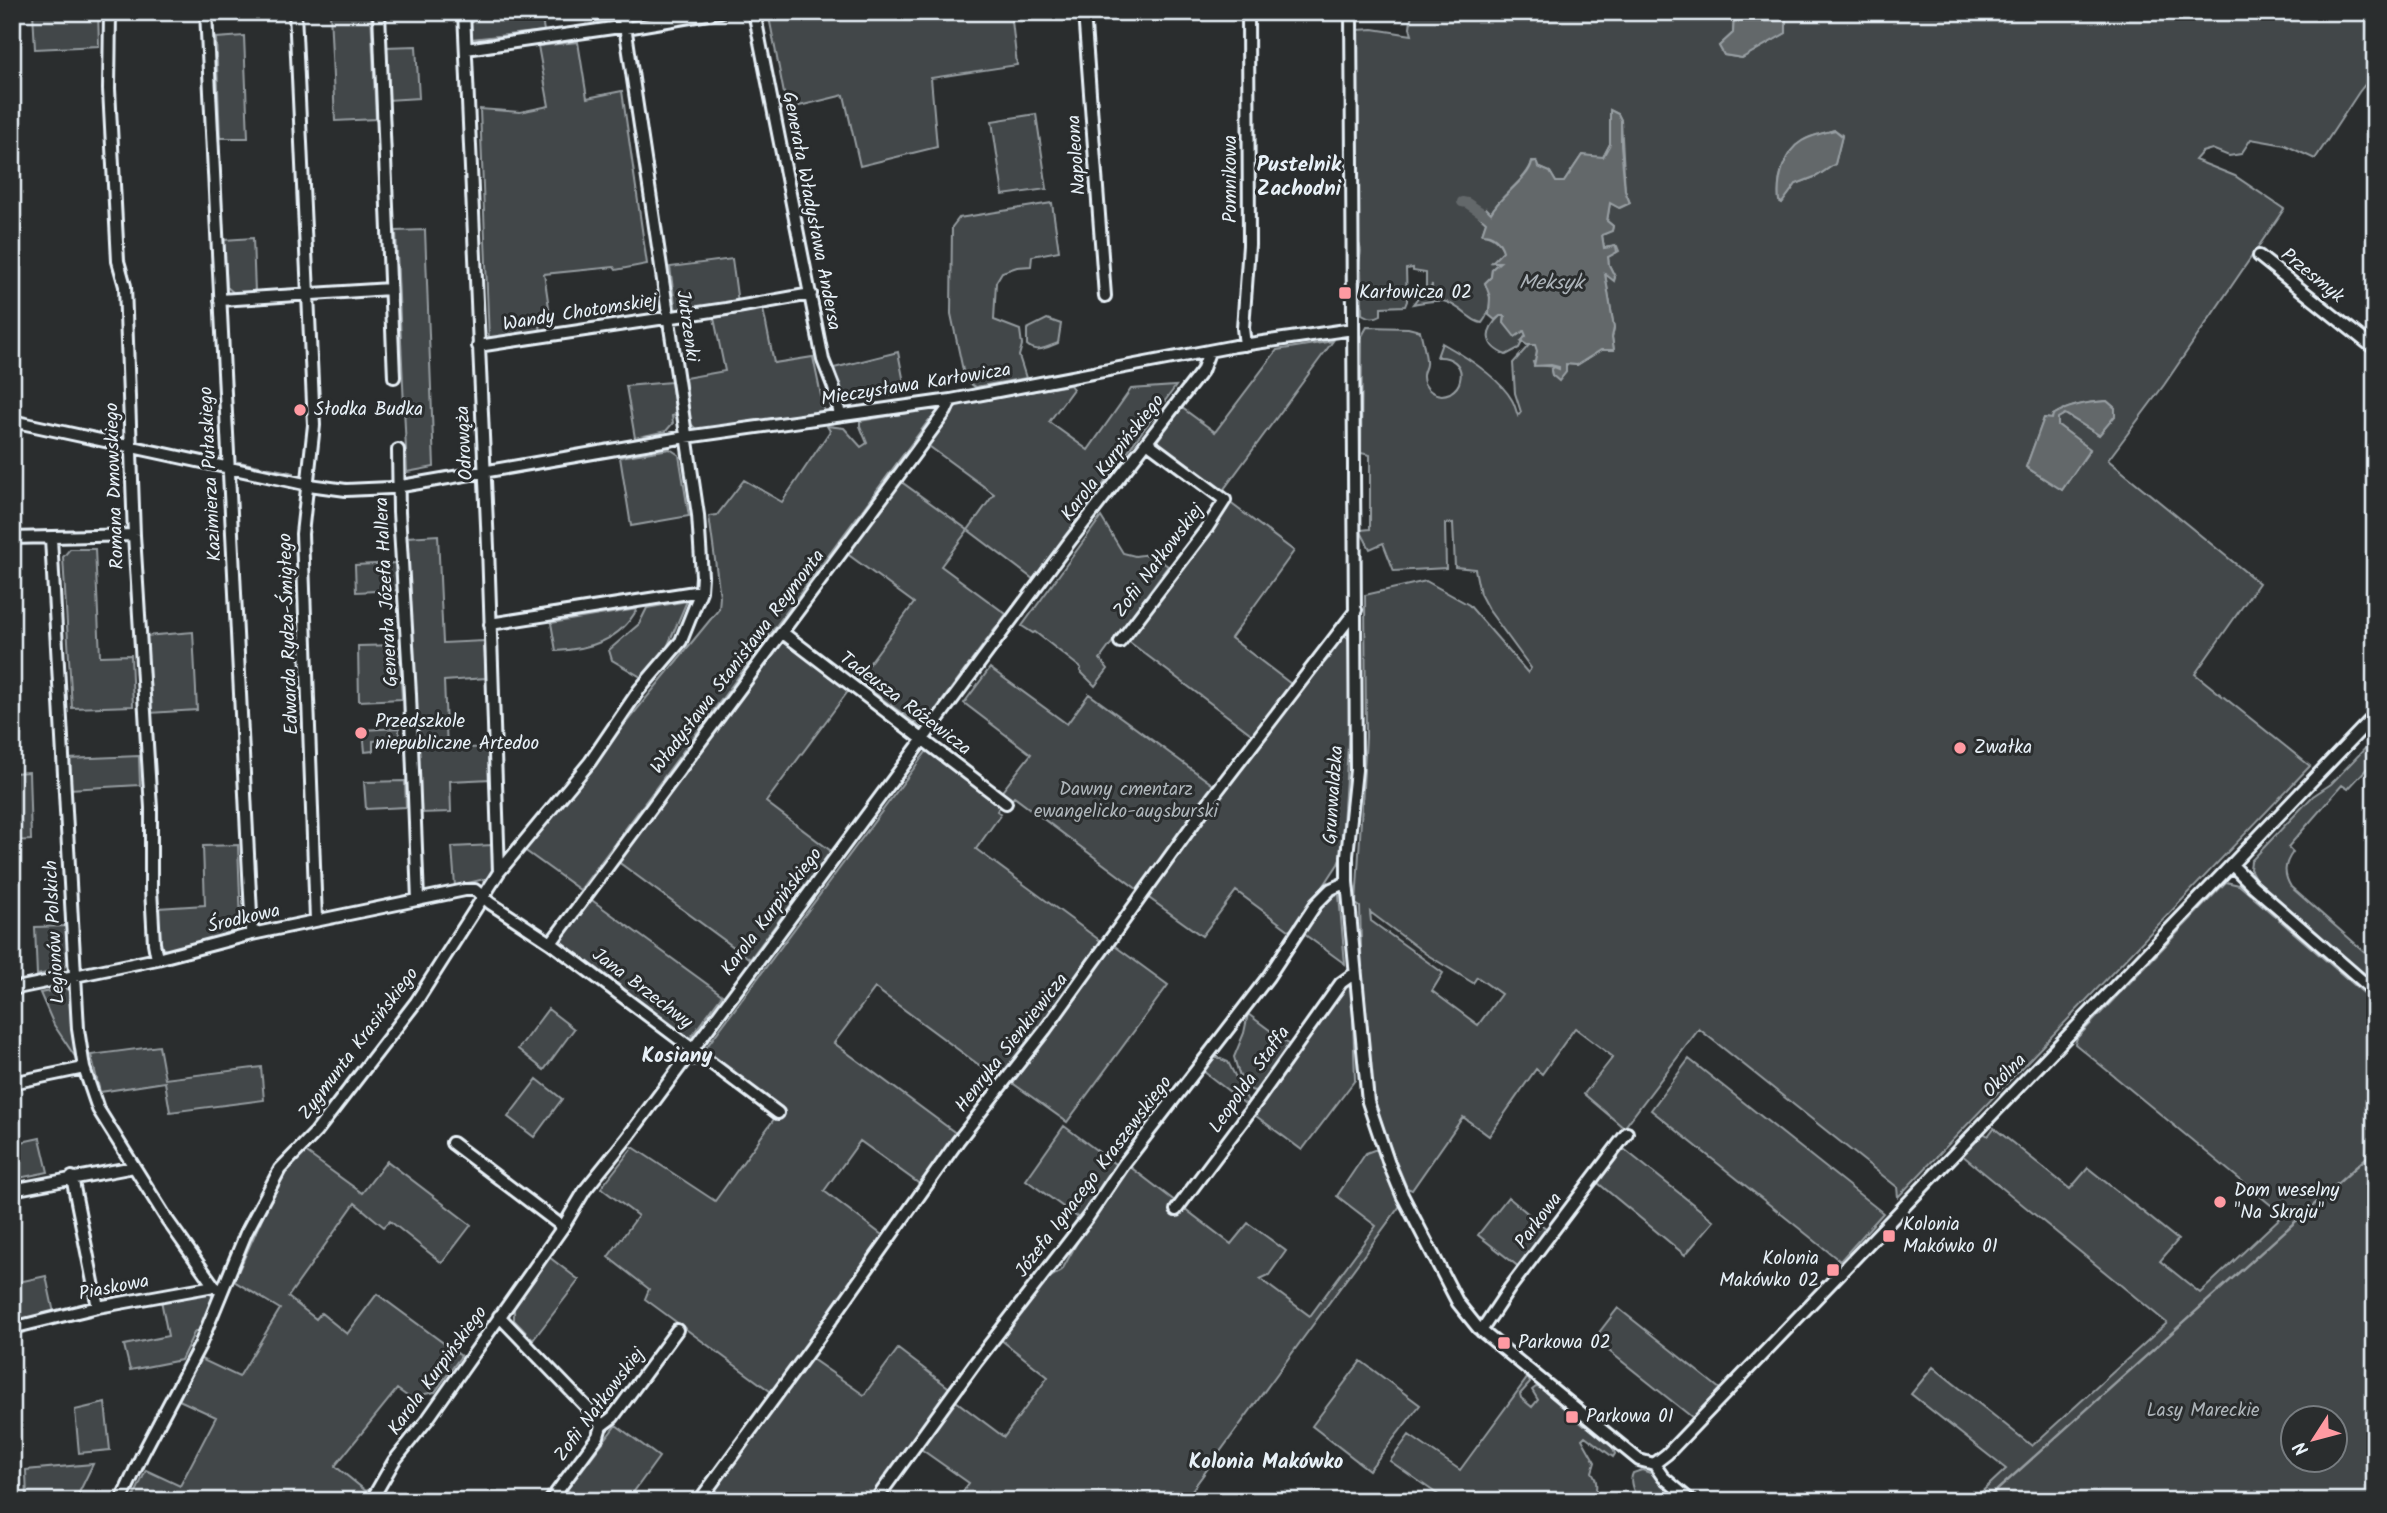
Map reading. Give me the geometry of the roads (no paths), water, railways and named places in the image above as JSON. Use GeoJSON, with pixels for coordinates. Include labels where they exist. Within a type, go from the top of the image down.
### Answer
{"type":"FeatureCollection","features":[{"type":"Feature","properties":{"kind":"street","name":"Romana Dmowskiego"},"geometry":{"type":"LineString","coordinates":[[110,12],[109,89],[118,261],[125,285],[134,535],[151,808],[151,889],[154,943],[158,959]]}},
{"type":"Feature","properties":{"kind":"street","name":"Kazimierza Pułaskiego"},"geometry":{"type":"LineString","coordinates":[[206,12],[252,934]]}},
{"type":"Feature","properties":{"kind":"street","name":"Edwarda Rydza-Śmigłego"},"geometry":{"type":"LineString","coordinates":[[295,12],[314,425],[302,534],[316,920]]}},
{"type":"Feature","properties":{"kind":"street"},"geometry":{"type":"LineString","coordinates":[[379,12],[394,377]]}},
{"type":"Feature","properties":{"kind":"street","name":"Odrowąża"},"geometry":{"type":"LineString","coordinates":[[464,12],[499,872]]}},
{"type":"Feature","properties":{"kind":"street","name":"Jutrzenki"},"geometry":{"type":"LineString","coordinates":[[623,12],[698,515],[701,591],[681,641]]}},
{"type":"Feature","properties":{"kind":"street"},"geometry":{"type":"LineString","coordinates":[[466,48],[626,28],[720,12]]}},
{"type":"Feature","properties":{"kind":"street","name":"Generała Władysława Andersa"},"geometry":{"type":"LineString","coordinates":[[754,12],[823,360],[834,388],[840,415]]}},
{"type":"Feature","properties":{"kind":"street","name":"Napoleona"},"geometry":{"type":"LineString","coordinates":[[1084,12],[1105,296]]}},
{"type":"Feature","properties":{"kind":"street","name":"Pomnikowa"},"geometry":{"type":"LineString","coordinates":[[1245,345],[1243,328],[1249,245],[1248,12]]}},
{"type":"Feature","properties":{"kind":"street","name":"Grunwaldzka"},"geometry":{"type":"LineString","coordinates":[[1351,12],[1356,770],[1347,882],[1366,1091],[1379,1139],[1402,1195],[1458,1303],[1481,1331],[1639,1460],[1657,1463],[1663,1477],[1691,1501]]}},
{"type":"Feature","properties":{"kind":"street","name":"Przesmyk"},"geometry":{"type":"LineString","coordinates":[[2259,257],[2375,349]]}},
{"type":"Feature","properties":{"kind":"street"},"geometry":{"type":"LineString","coordinates":[[220,300],[390,289]]}},
{"type":"Feature","properties":{"kind":"street","name":"Wandy Chotomskiej"},"geometry":{"type":"LineString","coordinates":[[478,346],[810,294]]}},
{"type":"Feature","properties":{"kind":"street","name":"Mieczysława Karłowicza"},"geometry":{"type":"LineString","coordinates":[[12,419],[309,485],[346,490],[399,486],[686,437],[951,400],[1245,345],[1353,329]]}},
{"type":"Feature","properties":{"kind":"street","name":"Karola Kurpińskiego"},"geometry":{"type":"LineString","coordinates":[[372,1501],[394,1461],[427,1420],[563,1227],[585,1190],[922,739],[1202,371],[1209,352]]}},
{"type":"Feature","properties":{"kind":"street","name":"Władysława Stanisława Reymonta"},"geometry":{"type":"LineString","coordinates":[[551,943],[783,633],[946,411],[951,400]]}},
{"type":"Feature","properties":{"kind":"street","name":"Zofii Nałkowskiej"},"geometry":{"type":"LineString","coordinates":[[1120,642],[1207,528],[1225,500],[1147,442]]}},
{"type":"Feature","properties":{"kind":"street","name":"Generała Józefa Hallera"},"geometry":{"type":"LineString","coordinates":[[398,450],[418,900]]}},
{"type":"Feature","properties":{"kind":"street"},"geometry":{"type":"LineString","coordinates":[[12,538],[134,535]]}},
{"type":"Feature","properties":{"kind":"street","name":"Legionów Polskich"},"geometry":{"type":"LineString","coordinates":[[51,538],[78,1029],[84,1068],[98,1109],[134,1167],[218,1288]]}},
{"type":"Feature","properties":{"kind":"street"},"geometry":{"type":"LineString","coordinates":[[490,624],[701,591]]}},
{"type":"Feature","properties":{"kind":"street","name":"Henryka Sienkiewicza"},"geometry":{"type":"LineString","coordinates":[[699,1501],[951,1150],[1054,1019],[1214,795],[1356,610]]}},
{"type":"Feature","properties":{"kind":"street","name":"Tadeusza Różewicza"},"geometry":{"type":"LineString","coordinates":[[783,633],[1006,803]]}},
{"type":"Feature","properties":{"kind":"street","name":"Zygmunta Krasińskiego"},"geometry":{"type":"LineString","coordinates":[[121,1501],[217,1309],[218,1288],[280,1169],[316,1132],[416,1002],[499,872],[590,762],[639,690],[681,641]]}},
{"type":"Feature","properties":{"kind":"street","name":"Okólna"},"geometry":{"type":"LineString","coordinates":[[1657,1463],[2375,715]]}},
{"type":"Feature","properties":{"kind":"street"},"geometry":{"type":"LineString","coordinates":[[2232,865],[2375,992]]}},
{"type":"Feature","properties":{"kind":"street","name":"Józefa Ignacego Kraszewskiego"},"geometry":{"type":"LineString","coordinates":[[875,1501],[1088,1217],[1124,1164],[1268,977],[1316,904],[1331,888],[1347,882]]}},
{"type":"Feature","properties":{"kind":"street","name":"Środkowa"},"geometry":{"type":"LineString","coordinates":[[12,989],[158,959],[252,934],[418,900],[471,890],[483,897]]}},
{"type":"Feature","properties":{"kind":"street","name":"Jana Brzechwy"},"geometry":{"type":"LineString","coordinates":[[483,897],[551,943],[778,1113]]}},
{"type":"Feature","properties":{"kind":"street","name":"Leopolda Staffa"},"geometry":{"type":"LineString","coordinates":[[1176,1210],[1341,983],[1355,973]]}},
{"type":"Feature","properties":{"kind":"street"},"geometry":{"type":"LineString","coordinates":[[12,1083],[84,1068]]}},
{"type":"Feature","properties":{"kind":"street","name":"Parkowa"},"geometry":{"type":"LineString","coordinates":[[1481,1331],[1509,1289],[1627,1133]]}},
{"type":"Feature","properties":{"kind":"street"},"geometry":{"type":"LineString","coordinates":[[452,1143],[563,1227]]}},
{"type":"Feature","properties":{"kind":"street"},"geometry":{"type":"LineString","coordinates":[[12,1190],[134,1167]]}},
{"type":"Feature","properties":{"kind":"street"},"geometry":{"type":"LineString","coordinates":[[72,1177],[99,1307]]}},
{"type":"Feature","properties":{"kind":"street","name":"Piaskowa"},"geometry":{"type":"LineString","coordinates":[[12,1328],[99,1307],[218,1288]]}},
{"type":"Feature","properties":{"kind":"street"},"geometry":{"type":"LineString","coordinates":[[499,1316],[596,1417],[601,1426]]}},
{"type":"Feature","properties":{"kind":"street","name":"Zofii Nałkowskiej"},"geometry":{"type":"LineString","coordinates":[[550,1501],[598,1436],[601,1426],[613,1417],[677,1330]]}},
{"type":"Feature","properties":{"kind":"water"},"geometry":{"type":"Polygon","coordinates":[[[1739,12],[1783,12],[1786,18],[1786,33],[1742,58],[1724,55],[1719,46],[1733,33],[1734,15],[1739,12]]]}},
{"type":"Feature","properties":{"kind":"water","name":"Meksyk"},"geometry":{"type":"Polygon","coordinates":[[[1610,110],[1618,114],[1621,120],[1625,191],[1630,203],[1619,208],[1610,203],[1607,221],[1613,226],[1612,231],[1602,235],[1604,248],[1616,246],[1617,252],[1608,257],[1614,281],[1605,274],[1614,328],[1614,350],[1601,350],[1577,365],[1566,364],[1566,372],[1559,381],[1552,375],[1551,370],[1559,367],[1534,366],[1537,351],[1535,345],[1527,345],[1521,341],[1526,336],[1524,331],[1515,337],[1504,323],[1505,316],[1495,320],[1489,315],[1490,297],[1485,283],[1491,277],[1492,269],[1500,262],[1492,262],[1503,251],[1496,239],[1482,234],[1486,222],[1479,216],[1486,208],[1491,213],[1526,175],[1532,162],[1536,161],[1538,167],[1550,172],[1556,182],[1564,182],[1582,155],[1603,157],[1610,144],[1610,110]]]}},
{"type":"Feature","properties":{"kind":"water"},"geometry":{"type":"Polygon","coordinates":[[[1835,130],[1842,136],[1835,164],[1817,176],[1796,184],[1782,203],[1779,201],[1780,176],[1790,152],[1806,139],[1835,130]]]}},
{"type":"Feature","properties":{"kind":"water"},"geometry":{"type":"Polygon","coordinates":[[[2107,401],[2115,408],[2115,416],[2099,435],[2065,414],[2058,418],[2058,425],[2090,449],[2062,490],[2026,467],[2044,418],[2052,419],[2053,415],[2072,406],[2107,401]]]}},
{"type":"Feature","properties":{"kind":"waterway"},"geometry":{"type":"LineString","coordinates":[[1462,202],[1482,213]]}},
{"type":"Feature","properties":{"kind":"waterway"},"geometry":{"type":"LineString","coordinates":[[238,462],[293,473]]}},
{"type":"Feature","properties":{"kind":"waterway"},"geometry":{"type":"LineString","coordinates":[[1985,1501],[2375,1150]]}},
{"type":"Feature","properties":{"kind":"place","name":"Karłowicza 02"},"geometry":{"type":"Point","coordinates":[1345,293]}},
{"type":"Feature","properties":{"kind":"place","name":"Słodka Budka"},"geometry":{"type":"Point","coordinates":[300,410]}},
{"type":"Feature","properties":{"kind":"place","name":"Przedszkole niepubliczne Artedoo"},"geometry":{"type":"Point","coordinates":[361,733]}},
{"type":"Feature","properties":{"kind":"place","name":"Zwałka"},"geometry":{"type":"Point","coordinates":[1960,748]}},
{"type":"Feature","properties":{"kind":"place","name":"Dom weselny \"Na Skraju\""},"geometry":{"type":"Point","coordinates":[2220,1202]}},
{"type":"Feature","properties":{"kind":"place","name":"Kolonia Makówko 01"},"geometry":{"type":"Point","coordinates":[1889,1236]}},
{"type":"Feature","properties":{"kind":"place","name":"Kolonia Makówko 02"},"geometry":{"type":"Point","coordinates":[1833,1270]}},
{"type":"Feature","properties":{"kind":"place","name":"Parkowa 02"},"geometry":{"type":"Point","coordinates":[1504,1343]}},
{"type":"Feature","properties":{"kind":"place","name":"Parkowa 01"},"geometry":{"type":"Point","coordinates":[1572,1417]}},
{"type":"Feature","properties":{"kind":"district","name":"Pustelnik Zachodni"},"geometry":{"type":"Point","coordinates":[1299,177]}},
{"type":"Feature","properties":{"kind":"district","name":"Kosiany"},"geometry":{"type":"Point","coordinates":[677,1056]}},
{"type":"Feature","properties":{"kind":"district","name":"Kolonia Makówko"},"geometry":{"type":"Point","coordinates":[1266,1462]}},
{"type":"Feature","properties":{"kind":"park label","name":"Dawny cmentarz ewangelicko-augsburski"},"geometry":{"type":"Point","coordinates":[1126,801]}},
{"type":"Feature","properties":{"kind":"park label","name":"Lasy Mareckie"},"geometry":{"type":"Point","coordinates":[2203,1411]}}]}
